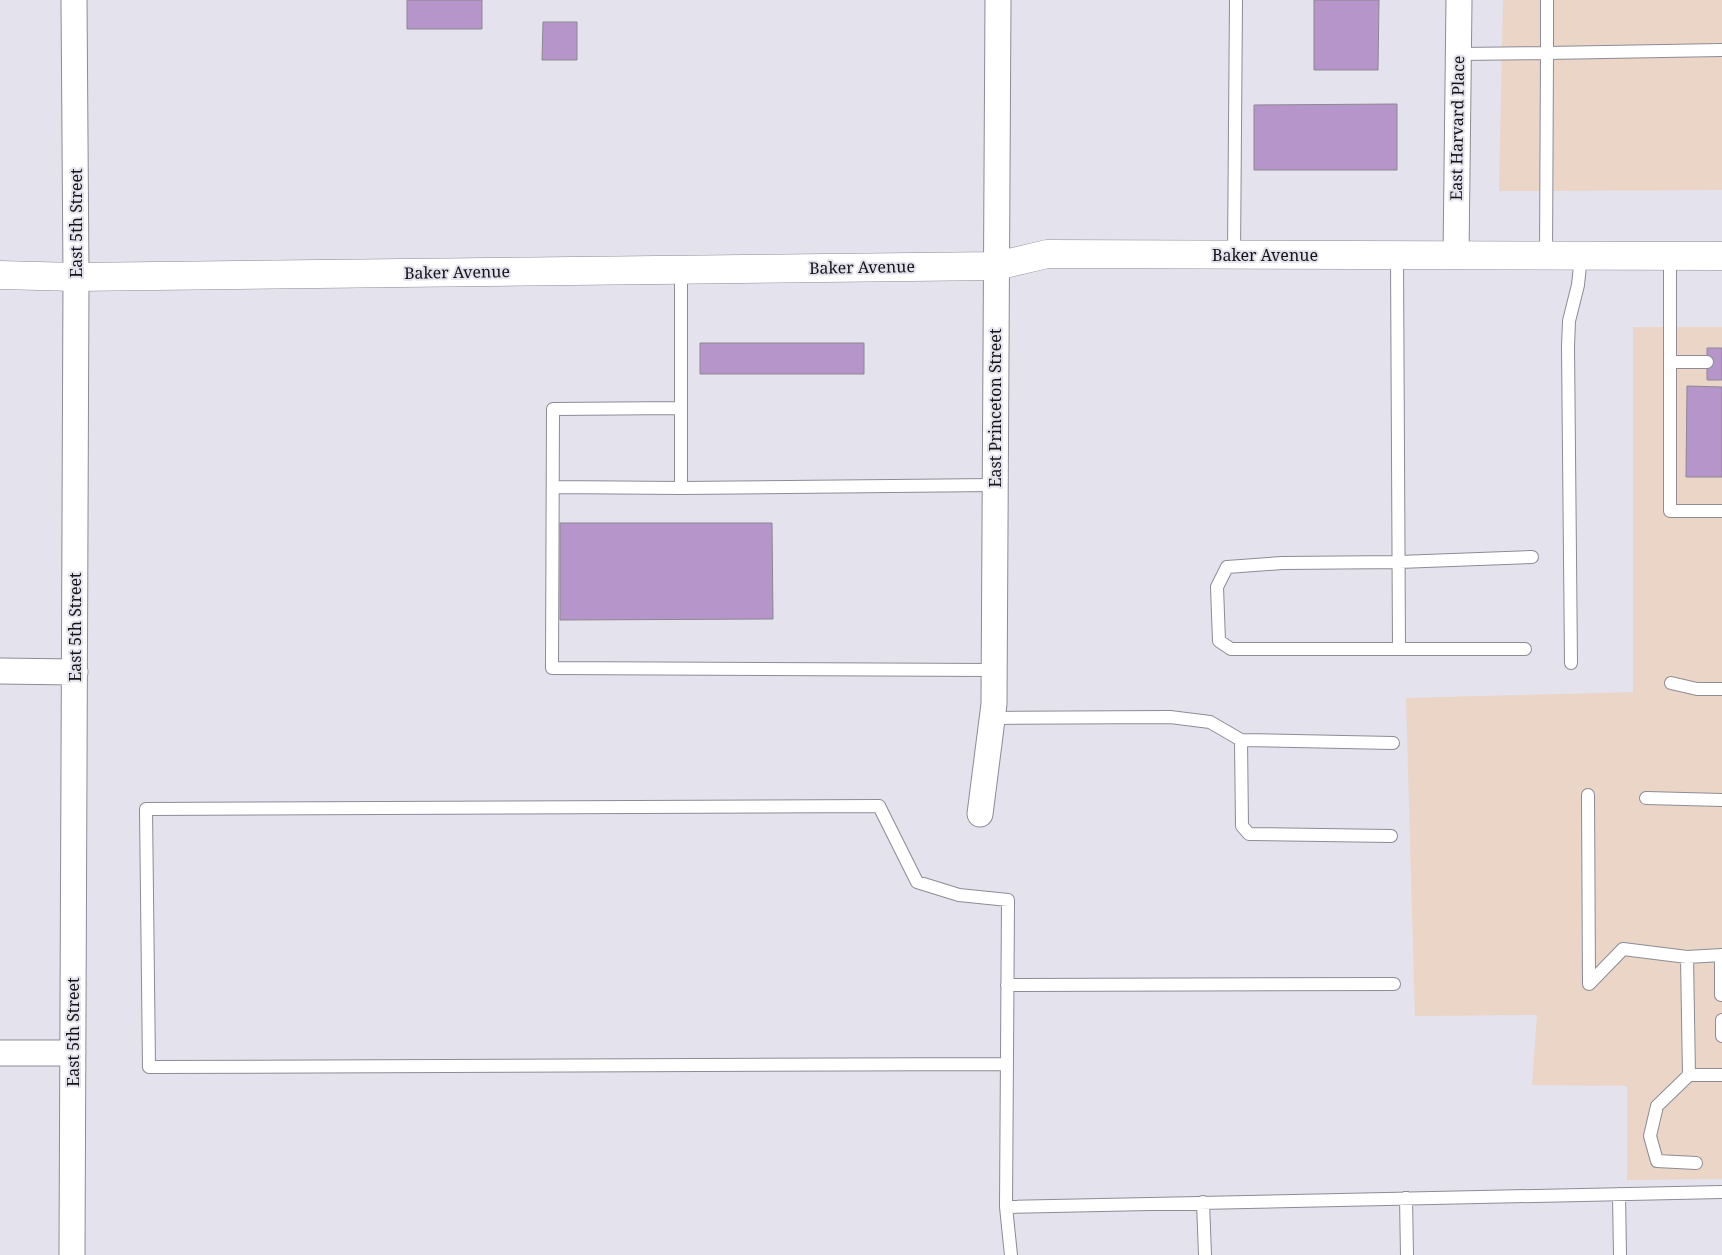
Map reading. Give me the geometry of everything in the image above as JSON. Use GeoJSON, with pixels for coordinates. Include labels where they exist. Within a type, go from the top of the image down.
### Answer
{"type":"FeatureCollection","features":[{"type":"Feature","properties":{"kind":"street","name":"East 5th Street"},"geometry":{"type":"LineString","coordinates":[[72,1255],[76,276],[74,0]]}},
{"type":"Feature","properties":{"kind":"street","name":"East Princeton Street"},"geometry":{"type":"LineString","coordinates":[[980,814],[994,704],[998,0]]}},
{"type":"Feature","properties":{"kind":"street","name":"East Harvard Place"},"geometry":{"type":"LineString","coordinates":[[1456,256],[1459,0]]}},
{"type":"Feature","properties":{"kind":"street","name":"Baker Avenue"},"geometry":{"type":"LineString","coordinates":[[0,275],[76,276],[996,266],[1047,254],[1722,256]]}},
{"type":"Feature","properties":{"kind":"street"},"geometry":{"type":"LineString","coordinates":[[0,672],[75,672]]}},
{"type":"Feature","properties":{"kind":"street"},"geometry":{"type":"LineString","coordinates":[[0,1053],[73,1053]]}},
{"type":"Feature","properties":{"kind":"lane"},"geometry":{"type":"LineString","coordinates":[[1234,255],[1236,0]]}},
{"type":"Feature","properties":{"kind":"lane"},"geometry":{"type":"LineString","coordinates":[[1546,256],[1547,0]]}},
{"type":"Feature","properties":{"kind":"lane"},"geometry":{"type":"LineString","coordinates":[[1458,54],[1722,50]]}},
{"type":"Feature","properties":{"kind":"lane"},"geometry":{"type":"LineString","coordinates":[[1397,256],[1399,649]]}},
{"type":"Feature","properties":{"kind":"lane"},"geometry":{"type":"LineString","coordinates":[[1571,662],[1568,346],[1569,321],[1578,285],[1581,256]]}},
{"type":"Feature","properties":{"kind":"lane"},"geometry":{"type":"LineString","coordinates":[[1670,256],[1670,511],[1722,511]]}},
{"type":"Feature","properties":{"kind":"lane"},"geometry":{"type":"LineString","coordinates":[[681,269],[681,488]]}},
{"type":"Feature","properties":{"kind":"lane"},"geometry":{"type":"LineString","coordinates":[[1670,362],[1707,362]]}},
{"type":"Feature","properties":{"kind":"lane"},"geometry":{"type":"LineString","coordinates":[[681,408],[553,408],[552,668],[994,670]]}},
{"type":"Feature","properties":{"kind":"lane"},"geometry":{"type":"LineString","coordinates":[[553,487],[681,488],[995,485]]}},
{"type":"Feature","properties":{"kind":"lane"},"geometry":{"type":"LineString","coordinates":[[1525,649],[1232,649],[1219,641],[1217,587],[1227,567],[1282,563],[1399,562],[1532,557]]}},
{"type":"Feature","properties":{"kind":"lane"},"geometry":{"type":"LineString","coordinates":[[1671,683],[1697,689],[1722,689]]}},
{"type":"Feature","properties":{"kind":"lane"},"geometry":{"type":"LineString","coordinates":[[992,718],[1170,717],[1210,722],[1240,740],[1393,743]]}},
{"type":"Feature","properties":{"kind":"lane"},"geometry":{"type":"LineString","coordinates":[[1240,740],[1242,826],[1249,834],[1391,836]]}},
{"type":"Feature","properties":{"kind":"lane"},"geometry":{"type":"LineString","coordinates":[[1588,795],[1589,984],[1623,949],[1687,957],[1721,955],[1721,995]]}},
{"type":"Feature","properties":{"kind":"lane"},"geometry":{"type":"LineString","coordinates":[[1646,798],[1722,800]]}},
{"type":"Feature","properties":{"kind":"lane"},"geometry":{"type":"LineString","coordinates":[[1006,1064],[150,1067],[146,809],[879,806],[917,882],[960,895],[1008,900],[1006,1207],[1011,1255]]}},
{"type":"Feature","properties":{"kind":"lane"},"geometry":{"type":"LineString","coordinates":[[1687,957],[1689,1075]]}},
{"type":"Feature","properties":{"kind":"lane"},"geometry":{"type":"LineString","coordinates":[[1007,985],[1394,984]]}},
{"type":"Feature","properties":{"kind":"lane"},"geometry":{"type":"LineString","coordinates":[[1722,1020],[1722,1036]]}},
{"type":"Feature","properties":{"kind":"lane"},"geometry":{"type":"LineString","coordinates":[[1696,1163],[1657,1161],[1650,1136],[1657,1106],[1689,1075],[1722,1075]]}},
{"type":"Feature","properties":{"kind":"lane"},"geometry":{"type":"LineString","coordinates":[[1006,1207],[1722,1192]]}},
{"type":"Feature","properties":{"kind":"lane"},"geometry":{"type":"LineString","coordinates":[[1619,1194],[1620,1255]]}},
{"type":"Feature","properties":{"kind":"lane"},"geometry":{"type":"LineString","coordinates":[[1406,1198],[1407,1255]]}},
{"type":"Feature","properties":{"kind":"lane"},"geometry":{"type":"LineString","coordinates":[[1203,1202],[1205,1255]]}},
{"type":"Feature","properties":{"kind":"shaded area"},"geometry":{"type":"Polygon","coordinates":[[[1503,0],[1722,0],[1722,190],[1499,191],[1503,0]]]}},
{"type":"Feature","properties":{"kind":"shaded area"},"geometry":{"type":"Polygon","coordinates":[[[1633,327],[1722,327],[1722,1179],[1627,1180],[1627,1086],[1532,1085],[1537,1015],[1415,1016],[1406,698],[1633,692],[1633,327]]]}},
{"type":"Feature","properties":{"kind":"building"},"geometry":{"type":"Polygon","coordinates":[[[407,0],[482,0],[482,29],[407,29],[407,0]]]}},
{"type":"Feature","properties":{"kind":"building"},"geometry":{"type":"Polygon","coordinates":[[[1314,0],[1379,0],[1378,70],[1314,70],[1314,0]]]}},
{"type":"Feature","properties":{"kind":"building"},"geometry":{"type":"Polygon","coordinates":[[[543,22],[577,22],[577,60],[542,60],[543,22]]]}},
{"type":"Feature","properties":{"kind":"building"},"geometry":{"type":"Polygon","coordinates":[[[1397,104],[1397,170],[1254,170],[1254,105],[1397,104]]]}},
{"type":"Feature","properties":{"kind":"building"},"geometry":{"type":"Polygon","coordinates":[[[700,343],[864,343],[864,374],[700,374],[700,343]]]}},
{"type":"Feature","properties":{"kind":"building"},"geometry":{"type":"Polygon","coordinates":[[[1707,348],[1722,348],[1722,380],[1707,380],[1707,348]]]}},
{"type":"Feature","properties":{"kind":"building"},"geometry":{"type":"Polygon","coordinates":[[[1687,386],[1722,387],[1722,477],[1686,477],[1687,386]]]}},
{"type":"Feature","properties":{"kind":"building"},"geometry":{"type":"Polygon","coordinates":[[[560,523],[772,523],[773,619],[560,620],[560,523]]]}}]}
